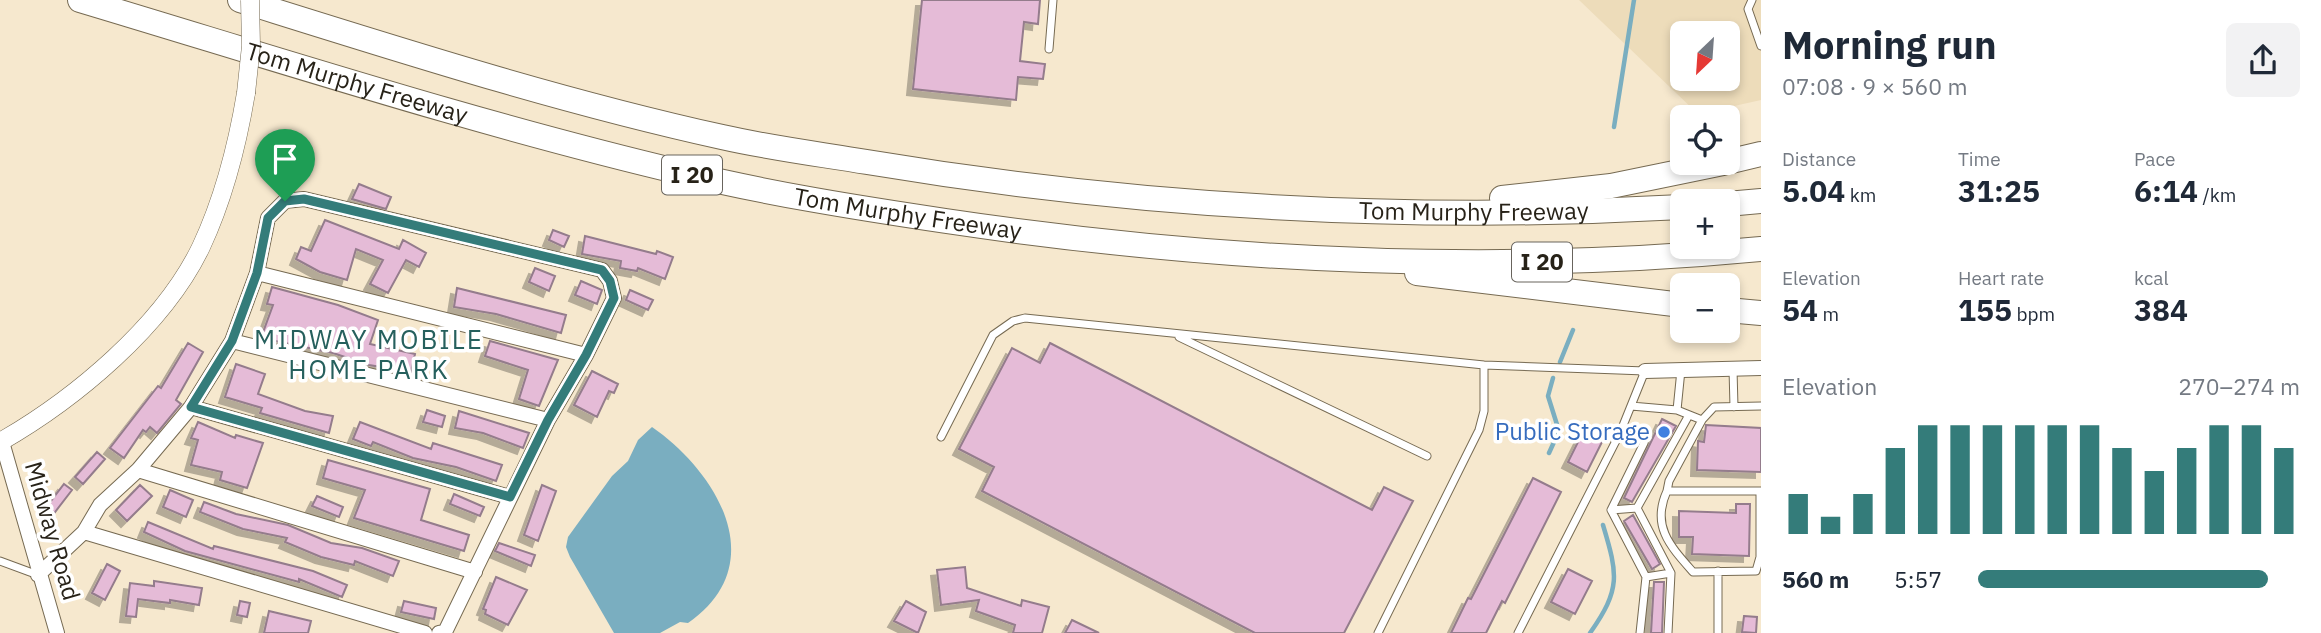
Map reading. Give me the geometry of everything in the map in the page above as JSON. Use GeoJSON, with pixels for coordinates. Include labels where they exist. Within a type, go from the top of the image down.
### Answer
{"type":"FeatureCollection","features":[{"type":"Feature","properties":{"kind":"highway","name":"Tom Murphy Freeway"},"geometry":{"type":"LineString","coordinates":[[80,0],[615,156],[727,182],[886,212],[1034,234],[1205,252],[1323,259],[1543,262],[1699,255],[1761,249]]}},
{"type":"Feature","properties":{"kind":"highway","name":"Tom Murphy Freeway"},"geometry":{"type":"LineString","coordinates":[[240,0],[561,98],[724,138],[972,179],[1094,194],[1213,204],[1344,210],[1549,212],[1670,207]]}},
{"type":"Feature","properties":{"kind":"highway"},"geometry":{"type":"LineString","coordinates":[[1740,159],[1761,154]]}},
{"type":"Feature","properties":{"kind":"highway"},"geometry":{"type":"LineString","coordinates":[[1344,210],[1611,187],[1670,174]]}},
{"type":"Feature","properties":{"kind":"highway"},"geometry":{"type":"LineString","coordinates":[[1740,203],[1761,201]]}},
{"type":"Feature","properties":{"kind":"highway"},"geometry":{"type":"LineString","coordinates":[[1323,259],[1476,282],[1670,304]]}},
{"type":"Feature","properties":{"kind":"highway"},"geometry":{"type":"LineString","coordinates":[[1740,311],[1761,313]]}},
{"type":"Feature","properties":{"kind":"street"},"geometry":{"type":"LineString","coordinates":[[1,442],[93,379],[171,294],[200,249],[221,199],[246,93],[251,46],[250,0]]}},
{"type":"Feature","properties":{"kind":"street"},"geometry":{"type":"LineString","coordinates":[[38,575],[84,532],[100,505],[138,470],[191,407],[232,341],[257,273],[268,218],[285,201],[304,199],[602,270],[610,281],[614,298],[586,355],[548,420],[445,632],[439,633]]}},
{"type":"Feature","properties":{"kind":"street"},"geometry":{"type":"LineString","coordinates":[[257,273],[586,355]]}},
{"type":"Feature","properties":{"kind":"street"},"geometry":{"type":"LineString","coordinates":[[232,341],[548,420]]}},
{"type":"Feature","properties":{"kind":"street"},"geometry":{"type":"LineString","coordinates":[[1646,371],[1761,368]]}},
{"type":"Feature","properties":{"kind":"street"},"geometry":{"type":"LineString","coordinates":[[191,407],[510,497]]}},
{"type":"Feature","properties":{"kind":"street","name":"Midway Road"},"geometry":{"type":"LineString","coordinates":[[1,442],[57,633]]}},
{"type":"Feature","properties":{"kind":"street"},"geometry":{"type":"LineString","coordinates":[[138,470],[475,572]]}},
{"type":"Feature","properties":{"kind":"street"},"geometry":{"type":"LineString","coordinates":[[84,532],[425,633]]}},
{"type":"Feature","properties":{"kind":"lane"},"geometry":{"type":"LineString","coordinates":[[1049,49],[1053,0]]}},
{"type":"Feature","properties":{"kind":"lane"},"geometry":{"type":"LineString","coordinates":[[1752,0],[1748,9],[1761,46]]}},
{"type":"Feature","properties":{"kind":"lane"},"geometry":{"type":"LineString","coordinates":[[941,436],[993,335],[1013,321],[1025,318],[1484,365],[1646,371],[1620,433],[1518,633]]}},
{"type":"Feature","properties":{"kind":"lane"},"geometry":{"type":"LineString","coordinates":[[1174,334],[1427,456]]}},
{"type":"Feature","properties":{"kind":"lane"},"geometry":{"type":"LineString","coordinates":[[1378,633],[1479,430],[1484,411],[1484,365]]}},
{"type":"Feature","properties":{"kind":"lane"},"geometry":{"type":"LineString","coordinates":[[1733,369],[1734,407]]}},
{"type":"Feature","properties":{"kind":"lane"},"geometry":{"type":"LineString","coordinates":[[1677,410],[1681,370]]}},
{"type":"Feature","properties":{"kind":"lane"},"geometry":{"type":"LineString","coordinates":[[1631,406],[1677,410],[1702,419]]}},
{"type":"Feature","properties":{"kind":"lane"},"geometry":{"type":"LineString","coordinates":[[1667,491],[1761,491],[1760,557],[1756,571],[1693,572],[1663,532],[1659,507],[1669,481],[1702,419],[1714,407],[1761,406]]}},
{"type":"Feature","properties":{"kind":"lane"},"geometry":{"type":"LineString","coordinates":[[1637,508],[1689,415]]}},
{"type":"Feature","properties":{"kind":"lane"},"geometry":{"type":"LineString","coordinates":[[1611,510],[1644,443]]}},
{"type":"Feature","properties":{"kind":"lane"},"geometry":{"type":"LineString","coordinates":[[1611,510],[1637,508]]}},
{"type":"Feature","properties":{"kind":"lane"},"geometry":{"type":"LineString","coordinates":[[1637,508],[1671,573],[1668,633]]}},
{"type":"Feature","properties":{"kind":"lane"},"geometry":{"type":"LineString","coordinates":[[1611,510],[1646,577],[1640,633]]}},
{"type":"Feature","properties":{"kind":"lane"},"geometry":{"type":"LineString","coordinates":[[0,561],[38,575]]}},
{"type":"Feature","properties":{"kind":"lane"},"geometry":{"type":"LineString","coordinates":[[1718,571],[1718,633]]}},
{"type":"Feature","properties":{"kind":"lane"},"geometry":{"type":"LineString","coordinates":[[1646,577],[1671,573]]}},
{"type":"Feature","properties":{"kind":"shaded area"},"geometry":{"type":"Polygon","coordinates":[[[1579,0],[1761,0],[1761,100],[1738,105],[1689,105],[1674,91],[1740,91],[1740,21],[1670,21],[1670,87],[1579,0]]]}},
{"type":"Feature","properties":{"kind":"water"},"geometry":{"type":"Polygon","coordinates":[[[652,427],[676,446],[697,468],[714,493],[726,520],[731,547],[727,574],[714,599],[688,623],[680,622],[660,633],[614,633],[566,547],[568,537],[612,476],[628,461],[638,440],[652,427]]]}},
{"type":"Feature","properties":{"kind":"building"},"geometry":{"type":"Polygon","coordinates":[[[922,0],[1040,0],[1038,24],[1024,22],[1020,61],[1045,64],[1043,79],[1018,77],[1016,100],[913,89],[922,0]]]}},
{"type":"Feature","properties":{"kind":"building"},"geometry":{"type":"Polygon","coordinates":[[[359,184],[391,197],[386,209],[352,199],[359,184]]]}},
{"type":"Feature","properties":{"kind":"building"},"geometry":{"type":"Polygon","coordinates":[[[325,220],[399,249],[403,240],[426,253],[419,267],[406,260],[388,293],[370,284],[383,260],[356,249],[347,280],[320,272],[296,259],[301,247],[311,251],[325,220]]]}},
{"type":"Feature","properties":{"kind":"building"},"geometry":{"type":"Polygon","coordinates":[[[553,230],[569,236],[564,247],[549,240],[553,230]]]}},
{"type":"Feature","properties":{"kind":"building"},"geometry":{"type":"Polygon","coordinates":[[[585,236],[656,254],[657,251],[673,257],[665,279],[638,268],[637,271],[620,268],[621,261],[582,254],[585,236]]]}},
{"type":"Feature","properties":{"kind":"building"},"geometry":{"type":"Polygon","coordinates":[[[535,268],[555,276],[549,291],[529,282],[535,268]]]}},
{"type":"Feature","properties":{"kind":"building"},"geometry":{"type":"Polygon","coordinates":[[[581,281],[602,290],[597,304],[575,295],[581,281]]]}},
{"type":"Feature","properties":{"kind":"building"},"geometry":{"type":"Polygon","coordinates":[[[272,287],[338,305],[378,320],[370,344],[415,354],[411,372],[369,365],[333,353],[261,338],[273,305],[267,304],[272,287]]]}},
{"type":"Feature","properties":{"kind":"building"},"geometry":{"type":"Polygon","coordinates":[[[457,288],[566,315],[561,333],[496,314],[454,307],[457,288]]]}},
{"type":"Feature","properties":{"kind":"building"},"geometry":{"type":"Polygon","coordinates":[[[630,290],[653,300],[648,310],[626,300],[630,290]]]}},
{"type":"Feature","properties":{"kind":"building"},"geometry":{"type":"Polygon","coordinates":[[[490,341],[558,360],[539,406],[519,399],[528,370],[485,356],[490,341]]]}},
{"type":"Feature","properties":{"kind":"building"},"geometry":{"type":"Polygon","coordinates":[[[188,343],[203,352],[176,400],[181,404],[157,433],[150,427],[146,432],[143,430],[124,458],[110,448],[158,386],[161,388],[188,343]]]}},
{"type":"Feature","properties":{"kind":"building"},"geometry":{"type":"Polygon","coordinates":[[[1050,343],[1372,510],[1384,487],[1413,501],[1344,633],[1255,633],[982,491],[994,467],[959,449],[1012,348],[1040,363],[1050,343]]]}},
{"type":"Feature","properties":{"kind":"building"},"geometry":{"type":"Polygon","coordinates":[[[236,364],[265,374],[258,394],[305,411],[333,416],[329,433],[260,413],[262,408],[225,397],[236,364]]]}},
{"type":"Feature","properties":{"kind":"building"},"geometry":{"type":"Polygon","coordinates":[[[592,371],[618,384],[614,393],[609,391],[597,417],[574,405],[592,371]]]}},
{"type":"Feature","properties":{"kind":"building"},"geometry":{"type":"Polygon","coordinates":[[[427,410],[445,416],[442,427],[423,422],[427,410]]]}},
{"type":"Feature","properties":{"kind":"building"},"geometry":{"type":"Polygon","coordinates":[[[459,411],[529,433],[523,448],[483,433],[455,428],[459,411]]]}},
{"type":"Feature","properties":{"kind":"building"},"geometry":{"type":"Polygon","coordinates":[[[1662,419],[1676,426],[1632,502],[1624,498],[1662,419]]]}},
{"type":"Feature","properties":{"kind":"building"},"geometry":{"type":"Polygon","coordinates":[[[198,422],[235,438],[236,435],[263,443],[247,488],[220,480],[222,472],[191,465],[198,440],[191,438],[198,422]]]}},
{"type":"Feature","properties":{"kind":"building"},"geometry":{"type":"Polygon","coordinates":[[[360,422],[431,449],[433,443],[502,465],[496,481],[456,467],[413,458],[373,442],[371,446],[353,439],[360,422]]]}},
{"type":"Feature","properties":{"kind":"building"},"geometry":{"type":"Polygon","coordinates":[[[1706,425],[1761,428],[1761,472],[1697,470],[1698,441],[1704,442],[1706,425]]]}},
{"type":"Feature","properties":{"kind":"building"},"geometry":{"type":"Polygon","coordinates":[[[1583,432],[1602,442],[1587,472],[1568,462],[1583,432]]]}},
{"type":"Feature","properties":{"kind":"building"},"geometry":{"type":"Polygon","coordinates":[[[97,452],[105,459],[83,484],[75,477],[97,452]]]}},
{"type":"Feature","properties":{"kind":"building"},"geometry":{"type":"Polygon","coordinates":[[[328,460],[430,489],[421,520],[469,535],[464,551],[354,518],[365,490],[323,478],[328,460]]]}},
{"type":"Feature","properties":{"kind":"building"},"geometry":{"type":"Polygon","coordinates":[[[1533,478],[1561,492],[1505,603],[1502,601],[1486,633],[1451,633],[1468,598],[1471,599],[1533,478]]]}},
{"type":"Feature","properties":{"kind":"building"},"geometry":{"type":"Polygon","coordinates":[[[64,484],[72,490],[52,516],[44,510],[64,484]]]}},
{"type":"Feature","properties":{"kind":"building"},"geometry":{"type":"Polygon","coordinates":[[[140,485],[152,496],[127,521],[116,510],[140,485]]]}},
{"type":"Feature","properties":{"kind":"building"},"geometry":{"type":"Polygon","coordinates":[[[542,485],[556,491],[538,541],[524,535],[542,485]]]}},
{"type":"Feature","properties":{"kind":"building"},"geometry":{"type":"Polygon","coordinates":[[[170,490],[193,500],[186,517],[163,507],[170,490]]]}},
{"type":"Feature","properties":{"kind":"building"},"geometry":{"type":"Polygon","coordinates":[[[454,494],[484,507],[480,516],[450,504],[454,494]]]}},
{"type":"Feature","properties":{"kind":"building"},"geometry":{"type":"Polygon","coordinates":[[[317,496],[343,507],[339,517],[312,506],[317,496]]]}},
{"type":"Feature","properties":{"kind":"building"},"geometry":{"type":"Polygon","coordinates":[[[204,502],[236,514],[288,525],[331,543],[362,548],[399,561],[393,576],[355,561],[354,565],[321,557],[285,542],[287,538],[243,529],[200,512],[204,502]]]}},
{"type":"Feature","properties":{"kind":"building"},"geometry":{"type":"Polygon","coordinates":[[[1736,504],[1750,504],[1749,556],[1692,554],[1693,537],[1679,537],[1679,511],[1736,513],[1736,504]]]}},
{"type":"Feature","properties":{"kind":"building"},"geometry":{"type":"Polygon","coordinates":[[[1633,515],[1660,564],[1652,569],[1624,521],[1633,515]]]}},
{"type":"Feature","properties":{"kind":"building"},"geometry":{"type":"Polygon","coordinates":[[[148,522],[213,549],[214,546],[313,571],[347,585],[342,597],[299,579],[299,582],[185,551],[144,532],[148,522]]]}},
{"type":"Feature","properties":{"kind":"building"},"geometry":{"type":"Polygon","coordinates":[[[499,543],[535,555],[531,566],[495,551],[499,543]]]}},
{"type":"Feature","properties":{"kind":"building"},"geometry":{"type":"Polygon","coordinates":[[[107,564],[120,571],[105,600],[92,593],[107,564]]]}},
{"type":"Feature","properties":{"kind":"building"},"geometry":{"type":"Polygon","coordinates":[[[965,567],[967,588],[1021,606],[1022,600],[1049,607],[1042,633],[1013,633],[1015,625],[976,611],[979,600],[941,605],[937,570],[965,567]]]}},
{"type":"Feature","properties":{"kind":"building"},"geometry":{"type":"Polygon","coordinates":[[[1568,569],[1592,581],[1575,614],[1551,602],[1568,569]]]}},
{"type":"Feature","properties":{"kind":"building"},"geometry":{"type":"Polygon","coordinates":[[[496,577],[527,590],[508,625],[485,614],[486,610],[483,609],[496,577]]]}},
{"type":"Feature","properties":{"kind":"building"},"geometry":{"type":"Polygon","coordinates":[[[154,581],[202,588],[199,605],[170,600],[170,603],[138,599],[136,617],[126,616],[130,583],[154,586],[154,581]]]}},
{"type":"Feature","properties":{"kind":"building"},"geometry":{"type":"Polygon","coordinates":[[[1654,582],[1664,582],[1662,633],[1651,633],[1654,582]]]}},
{"type":"Feature","properties":{"kind":"building"},"geometry":{"type":"Polygon","coordinates":[[[240,601],[250,603],[247,617],[237,615],[240,601]]]}},
{"type":"Feature","properties":{"kind":"building"},"geometry":{"type":"Polygon","coordinates":[[[404,601],[436,608],[434,619],[401,612],[404,601]]]}},
{"type":"Feature","properties":{"kind":"building"},"geometry":{"type":"Polygon","coordinates":[[[906,601],[926,612],[918,633],[894,621],[906,601]]]}},
{"type":"Feature","properties":{"kind":"building"},"geometry":{"type":"Polygon","coordinates":[[[269,611],[311,621],[308,633],[264,633],[269,611]]]}},
{"type":"Feature","properties":{"kind":"building"},"geometry":{"type":"Polygon","coordinates":[[[1744,616],[1757,617],[1756,633],[1742,632],[1744,616]]]}},
{"type":"Feature","properties":{"kind":"building"},"geometry":{"type":"Polygon","coordinates":[[[1072,620],[1099,633],[1065,633],[1072,620]]]}},
{"type":"Feature","properties":{"kind":"waterway"},"geometry":{"type":"LineString","coordinates":[[1614,127],[1634,0]]}},
{"type":"Feature","properties":{"kind":"waterway"},"geometry":{"type":"LineString","coordinates":[[1560,362],[1573,330]]}},
{"type":"Feature","properties":{"kind":"waterway"},"geometry":{"type":"LineString","coordinates":[[1549,453],[1559,431],[1548,396],[1553,378]]}},
{"type":"Feature","properties":{"kind":"waterway"},"geometry":{"type":"LineString","coordinates":[[1590,633],[1607,605],[1614,581],[1612,557],[1603,525]]}},
{"type":"Feature","properties":{"kind":"place","name":"Public Storage"},"geometry":{"type":"Point","coordinates":[1664,432]}},
{"type":"Feature","properties":{"kind":"district","name":"MIDWAY MOBILE HOME PARK"},"geometry":{"type":"Point","coordinates":[369,355]}},
{"type":"Feature","properties":{"kind":"route"},"geometry":{"type":"LineString","coordinates":[[304,199],[602,270],[610,281],[614,298],[510,497],[191,407],[232,341],[257,273],[268,218],[285,201],[304,199]]}}]}
